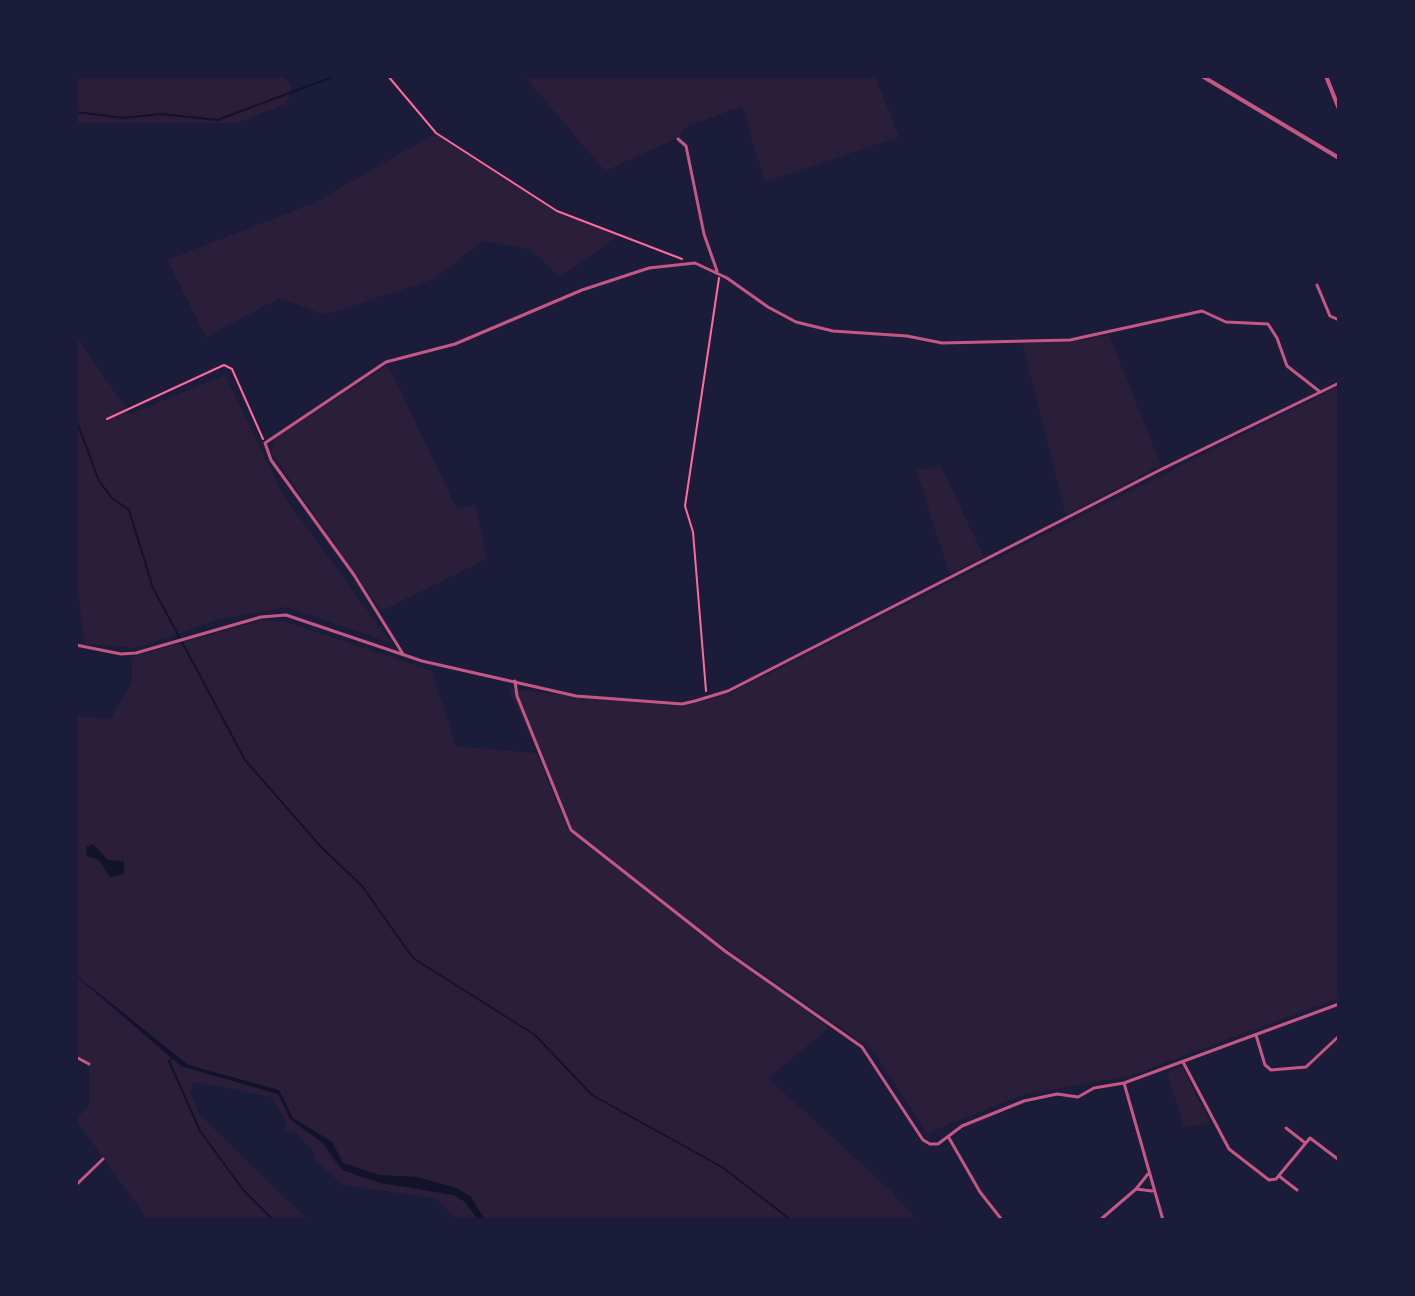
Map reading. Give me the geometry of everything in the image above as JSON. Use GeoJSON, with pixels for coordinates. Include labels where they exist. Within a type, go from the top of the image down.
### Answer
{"type":"FeatureCollection","features":[{"type":"Feature","properties":{"kind":"street"},"geometry":{"type":"LineString","coordinates":[[1202,76],[1339,158]]}},
{"type":"Feature","properties":{"kind":"street"},"geometry":{"type":"LineString","coordinates":[[1326,76],[1339,109]]}},
{"type":"Feature","properties":{"kind":"street"},"geometry":{"type":"LineString","coordinates":[[678,139],[686,146],[704,234],[718,273]]}},
{"type":"Feature","properties":{"kind":"street"},"geometry":{"type":"LineString","coordinates":[[403,654],[354,575],[278,470],[265,443],[386,362],[455,344],[621,276],[687,261],[718,273],[796,322],[833,331],[907,336],[942,343],[1070,340],[1202,311],[1226,322],[1260,321],[1274,331],[1287,366],[1319,391]]}},
{"type":"Feature","properties":{"kind":"street"},"geometry":{"type":"LineString","coordinates":[[1317,285],[1330,316],[1339,320]]}},
{"type":"Feature","properties":{"kind":"street"},"geometry":{"type":"LineString","coordinates":[[76,645],[121,654],[136,653],[261,617],[286,615],[403,654],[576,696],[682,704],[728,691],[1339,383]]}},
{"type":"Feature","properties":{"kind":"street"},"geometry":{"type":"LineString","coordinates":[[515,681],[517,696],[571,830],[725,951],[871,1056],[923,1140],[938,1144],[962,1126],[1024,1101],[1057,1094],[1078,1097],[1094,1088],[1124,1083],[1339,1004]]}},
{"type":"Feature","properties":{"kind":"street"},"geometry":{"type":"LineString","coordinates":[[1256,1035],[1265,1065],[1271,1070],[1306,1067],[1339,1036]]}},
{"type":"Feature","properties":{"kind":"street"},"geometry":{"type":"LineString","coordinates":[[76,1057],[89,1064]]}},
{"type":"Feature","properties":{"kind":"street"},"geometry":{"type":"LineString","coordinates":[[1183,1062],[1229,1149],[1269,1180],[1279,1176],[1304,1142],[1314,1140],[1339,1160]]}},
{"type":"Feature","properties":{"kind":"street"},"geometry":{"type":"LineString","coordinates":[[1124,1083],[1163,1220]]}},
{"type":"Feature","properties":{"kind":"street"},"geometry":{"type":"LineString","coordinates":[[1286,1128],[1304,1142]]}},
{"type":"Feature","properties":{"kind":"street"},"geometry":{"type":"LineString","coordinates":[[949,1138],[980,1192],[1002,1220]]}},
{"type":"Feature","properties":{"kind":"street"},"geometry":{"type":"LineString","coordinates":[[76,1185],[103,1159]]}},
{"type":"Feature","properties":{"kind":"street"},"geometry":{"type":"LineString","coordinates":[[1100,1220],[1136,1189],[1148,1174]]}},
{"type":"Feature","properties":{"kind":"street"},"geometry":{"type":"LineString","coordinates":[[1279,1176],[1297,1190]]}},
{"type":"Feature","properties":{"kind":"street"},"geometry":{"type":"LineString","coordinates":[[1136,1189],[1153,1191]]}},
{"type":"Feature","properties":{"kind":"path"},"geometry":{"type":"LineString","coordinates":[[388,76],[436,133],[557,211],[663,249],[687,261]]}},
{"type":"Feature","properties":{"kind":"path"},"geometry":{"type":"LineString","coordinates":[[707,697],[693,532],[685,506],[699,391],[716,313],[718,273]]}},
{"type":"Feature","properties":{"kind":"path"},"geometry":{"type":"LineString","coordinates":[[107,419],[224,365],[232,369],[265,443]]}},
{"type":"Feature","properties":{"kind":"shaded area"},"geometry":{"type":"Polygon","coordinates":[[[76,76],[284,76],[292,89],[286,104],[237,123],[76,123],[76,76]]]}},
{"type":"Feature","properties":{"kind":"shaded area"},"geometry":{"type":"Polygon","coordinates":[[[524,76],[875,76],[899,137],[765,182],[742,106],[684,128],[680,137],[605,171],[524,76]]]}},
{"type":"Feature","properties":{"kind":"shaded area"},"geometry":{"type":"Polygon","coordinates":[[[436,133],[557,211],[619,235],[560,277],[530,249],[483,241],[434,279],[325,315],[280,298],[206,337],[167,260],[314,203],[436,133]]]}},
{"type":"Feature","properties":{"kind":"shaded area"},"geometry":{"type":"Polygon","coordinates":[[[1109,335],[1161,465],[1066,515],[1022,343],[1071,342],[1109,335]]]}},
{"type":"Feature","properties":{"kind":"shaded area"},"geometry":{"type":"Polygon","coordinates":[[[76,336],[130,414],[225,375],[283,495],[391,643],[286,607],[216,620],[137,648],[85,644],[76,579],[76,336]]]}},
{"type":"Feature","properties":{"kind":"shaded area"},"geometry":{"type":"Polygon","coordinates":[[[388,365],[457,509],[475,505],[487,559],[381,611],[271,452],[274,439],[388,365]]]}},
{"type":"Feature","properties":{"kind":"shaded area"},"geometry":{"type":"Polygon","coordinates":[[[1339,386],[1339,998],[1129,1076],[1022,1095],[927,1133],[873,1050],[714,940],[573,830],[509,689],[682,707],[729,694],[1339,386]]]}},
{"type":"Feature","properties":{"kind":"shaded area"},"geometry":{"type":"Polygon","coordinates":[[[941,466],[984,557],[950,574],[916,470],[941,466]]]}},
{"type":"Feature","properties":{"kind":"shaded area"},"geometry":{"type":"Polygon","coordinates":[[[259,621],[284,621],[432,671],[456,746],[536,753],[569,832],[829,1028],[768,1078],[892,1192],[917,1220],[485,1220],[471,1197],[456,1188],[417,1177],[379,1175],[343,1163],[332,1142],[293,1118],[279,1090],[188,1065],[76,975],[76,707],[79,717],[111,718],[132,682],[132,657],[259,621]]]}},
{"type":"Feature","properties":{"kind":"shaded area"},"geometry":{"type":"Polygon","coordinates":[[[93,844],[108,860],[124,861],[124,874],[110,877],[99,860],[87,856],[86,847],[93,844]]]}},
{"type":"Feature","properties":{"kind":"shaded area"},"geometry":{"type":"Polygon","coordinates":[[[76,975],[188,1065],[279,1090],[293,1118],[332,1142],[343,1163],[379,1175],[417,1177],[456,1188],[471,1197],[485,1220],[478,1220],[465,1202],[454,1195],[381,1183],[343,1170],[323,1143],[290,1119],[278,1094],[181,1066],[76,975]]]}},
{"type":"Feature","properties":{"kind":"shaded area"},"geometry":{"type":"Polygon","coordinates":[[[76,977],[181,1066],[278,1094],[292,1121],[323,1143],[336,1164],[360,1177],[381,1183],[454,1195],[465,1202],[478,1220],[459,1220],[437,1199],[342,1185],[316,1161],[312,1150],[297,1134],[283,1130],[287,1121],[271,1097],[194,1082],[190,1092],[200,1115],[308,1220],[148,1220],[76,1120],[89,1104],[89,1065],[76,1057],[76,977]]]}},
{"type":"Feature","properties":{"kind":"shaded area"},"geometry":{"type":"Polygon","coordinates":[[[1182,1066],[1210,1124],[1184,1127],[1167,1072],[1182,1066]]]}},
{"type":"Feature","properties":{"kind":"waterway"},"geometry":{"type":"LineString","coordinates":[[76,112],[123,118],[161,114],[217,120],[335,76]]}},
{"type":"Feature","properties":{"kind":"waterway"},"geometry":{"type":"LineString","coordinates":[[76,419],[99,481],[112,498],[129,510],[153,588],[245,760],[321,847],[362,886],[413,958],[535,1035],[592,1095],[722,1167],[791,1220]]}},
{"type":"Feature","properties":{"kind":"waterway"},"geometry":{"type":"LineString","coordinates":[[173,1057],[169,1061],[200,1131],[244,1191],[273,1220]]}}]}
